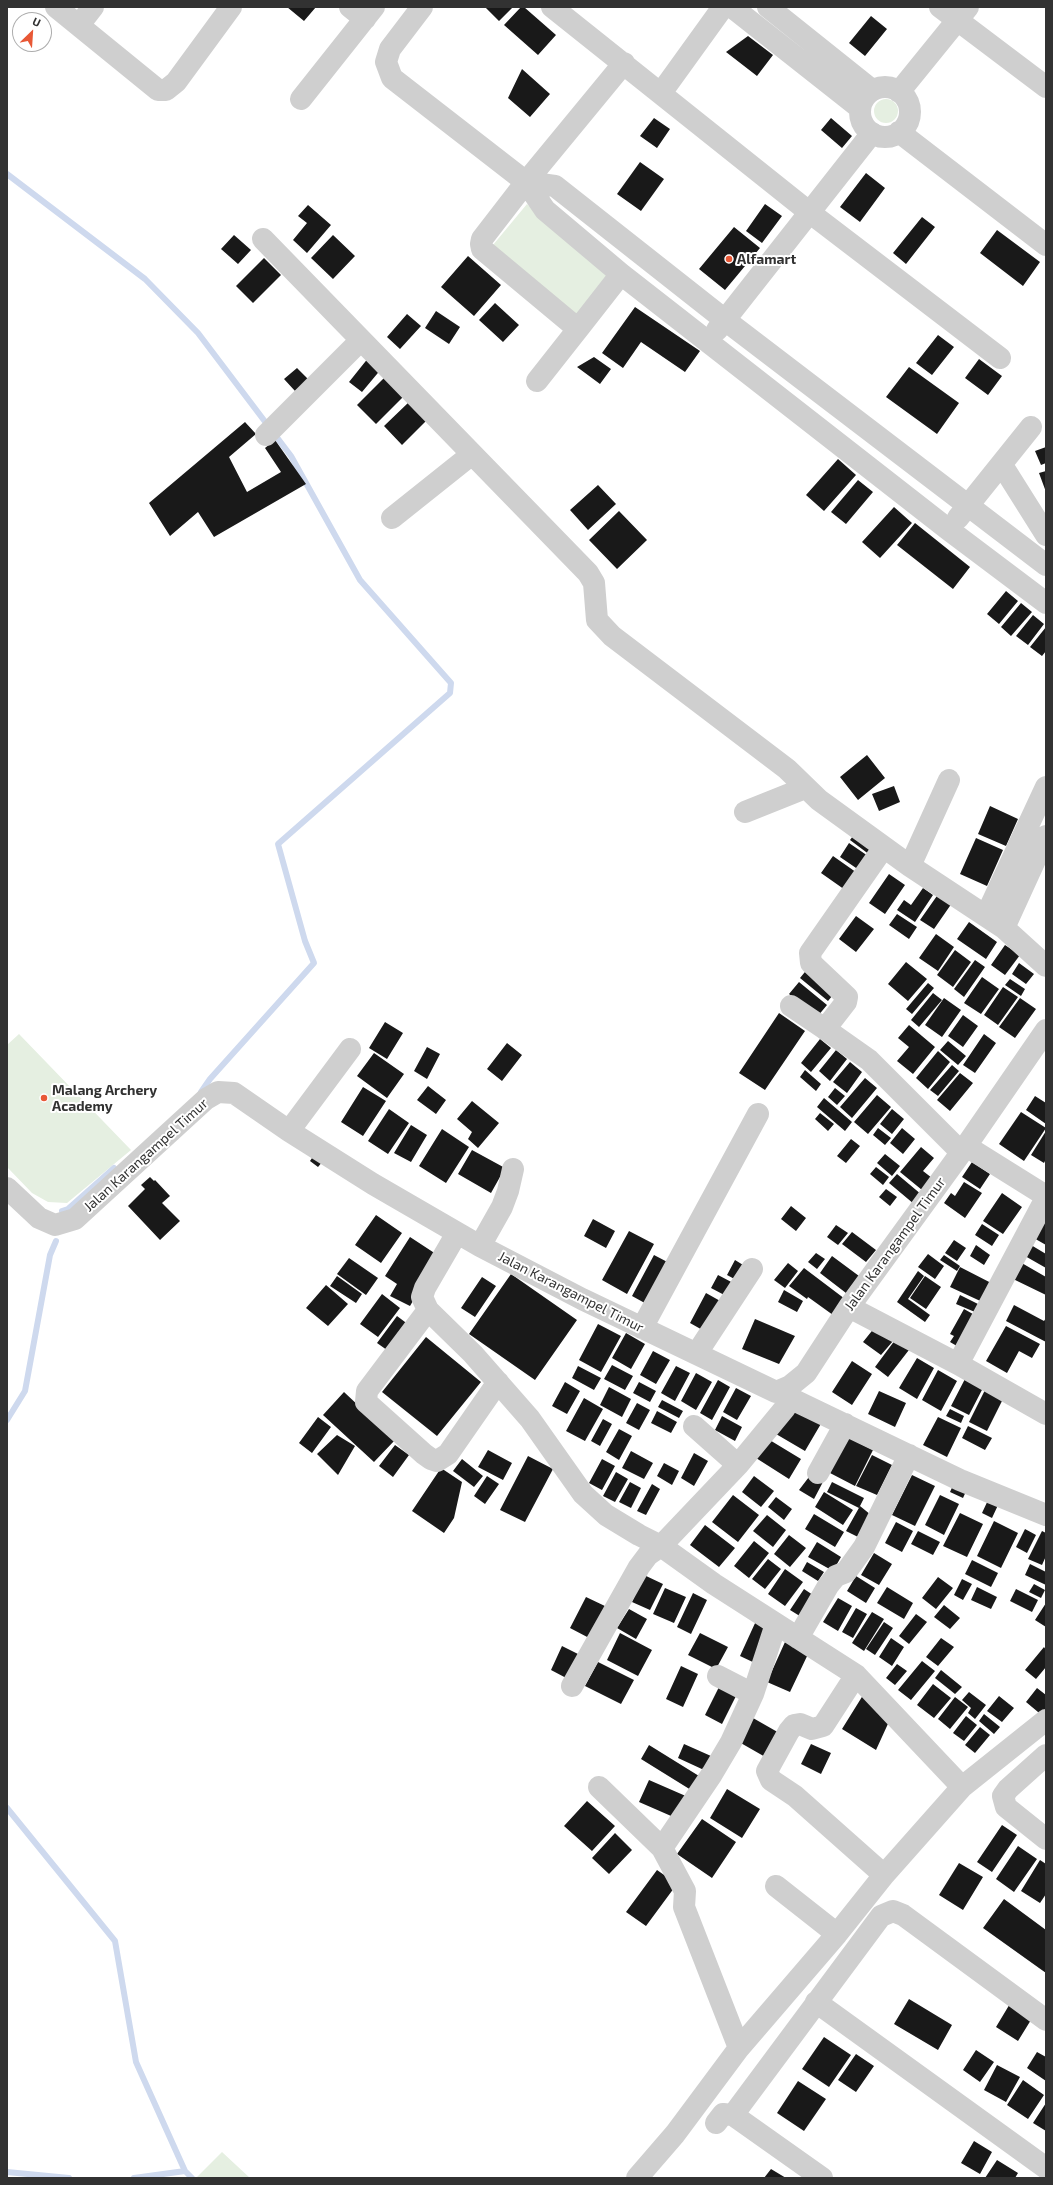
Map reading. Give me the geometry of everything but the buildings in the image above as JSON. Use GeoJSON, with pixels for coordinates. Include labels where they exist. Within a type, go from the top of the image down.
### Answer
{"type":"FeatureCollection","features":[{"type":"Feature","properties":{"kind":"street"},"geometry":{"type":"LineString","coordinates":[[56,7],[158,90],[166,90],[176,82],[231,7]]}},
{"type":"Feature","properties":{"kind":"street"},"geometry":{"type":"LineString","coordinates":[[79,25],[93,7]]}},
{"type":"Feature","properties":{"kind":"street"},"geometry":{"type":"LineString","coordinates":[[422,7],[390,49],[386,62],[392,78],[526,182],[546,210],[621,274],[949,530],[1046,603]]}},
{"type":"Feature","properties":{"kind":"street"},"geometry":{"type":"LineString","coordinates":[[552,7],[809,212],[1000,358]]}},
{"type":"Feature","properties":{"kind":"street"},"geometry":{"type":"LineString","coordinates":[[661,93],[723,7]]}},
{"type":"Feature","properties":{"kind":"street"},"geometry":{"type":"LineString","coordinates":[[732,7],[866,99]]}},
{"type":"Feature","properties":{"kind":"street"},"geometry":{"type":"LineString","coordinates":[[768,7],[866,99]]}},
{"type":"Feature","properties":{"kind":"street"},"geometry":{"type":"LineString","coordinates":[[301,99],[363,11]]}},
{"type":"Feature","properties":{"kind":"street"},"geometry":{"type":"LineString","coordinates":[[899,92],[955,11],[1046,87]]}},
{"type":"Feature","properties":{"kind":"street"},"geometry":{"type":"LineString","coordinates":[[578,329],[482,249],[482,239],[526,182],[624,64]]}},
{"type":"Feature","properties":{"kind":"street"},"geometry":{"type":"LineString","coordinates":[[884,87],[899,92],[906,99],[909,106],[903,127],[886,136],[872,133],[862,122],[866,99],[884,87]]}},
{"type":"Feature","properties":{"kind":"street"},"geometry":{"type":"LineString","coordinates":[[903,127],[1046,229]]}},
{"type":"Feature","properties":{"kind":"street"},"geometry":{"type":"LineString","coordinates":[[903,127],[1046,245]]}},
{"type":"Feature","properties":{"kind":"street"},"geometry":{"type":"LineString","coordinates":[[708,343],[872,133]]}},
{"type":"Feature","properties":{"kind":"street"},"geometry":{"type":"LineString","coordinates":[[526,182],[555,186],[725,320],[1046,565]]}},
{"type":"Feature","properties":{"kind":"street"},"geometry":{"type":"LineString","coordinates":[[263,239],[471,455],[588,573],[594,583],[597,620],[612,636],[788,768],[805,788],[884,847],[910,866],[1004,928],[1046,966]]}},
{"type":"Feature","properties":{"kind":"street"},"geometry":{"type":"LineString","coordinates":[[537,381],[621,274]]}},
{"type":"Feature","properties":{"kind":"street"},"geometry":{"type":"LineString","coordinates":[[272,429],[361,340]]}},
{"type":"Feature","properties":{"kind":"street"},"geometry":{"type":"LineString","coordinates":[[949,530],[1031,427]]}},
{"type":"Feature","properties":{"kind":"street"},"geometry":{"type":"LineString","coordinates":[[392,518],[471,455]]}},
{"type":"Feature","properties":{"kind":"street"},"geometry":{"type":"LineString","coordinates":[[1002,465],[1046,535]]}},
{"type":"Feature","properties":{"kind":"street"},"geometry":{"type":"LineString","coordinates":[[910,866],[949,780]]}},
{"type":"Feature","properties":{"kind":"street"},"geometry":{"type":"LineString","coordinates":[[986,916],[1046,787]]}},
{"type":"Feature","properties":{"kind":"street"},"geometry":{"type":"LineString","coordinates":[[745,812],[805,788]]}},
{"type":"Feature","properties":{"kind":"street"},"geometry":{"type":"LineString","coordinates":[[1004,928],[1046,836]]}},
{"type":"Feature","properties":{"kind":"street"},"geometry":{"type":"LineString","coordinates":[[825,1029],[846,1002],[847,997],[811,963],[810,953],[884,847]]}},
{"type":"Feature","properties":{"kind":"street"},"geometry":{"type":"LineString","coordinates":[[790,1006],[869,1060],[963,1149],[1046,1197],[958,1364]]}},
{"type":"Feature","properties":{"kind":"street","name":"Jalan Karangampel Timur"},"geometry":{"type":"LineString","coordinates":[[7,1188],[39,1218],[56,1225],[75,1219],[206,1099],[218,1092],[234,1093],[289,1131],[480,1246],[642,1328],[783,1395],[790,1386],[806,1373],[849,1307],[963,1149],[1046,1030]]}},
{"type":"Feature","properties":{"kind":"street"},"geometry":{"type":"LineString","coordinates":[[289,1131],[350,1049]]}},
{"type":"Feature","properties":{"kind":"street"},"geometry":{"type":"LineString","coordinates":[[642,1328],[758,1114]]}},
{"type":"Feature","properties":{"kind":"street"},"geometry":{"type":"LineString","coordinates":[[480,1246],[502,1207],[514,1169]]}},
{"type":"Feature","properties":{"kind":"street"},"geometry":{"type":"LineString","coordinates":[[457,1233],[423,1292],[422,1297],[428,1310],[498,1382],[530,1419],[568,1474],[591,1503],[639,1535],[661,1546],[714,1584],[856,1675],[962,1787]]}},
{"type":"Feature","properties":{"kind":"street"},"geometry":{"type":"LineString","coordinates":[[697,1354],[752,1270]]}},
{"type":"Feature","properties":{"kind":"street"},"geometry":{"type":"LineString","coordinates":[[849,1307],[958,1364],[1046,1414]]}},
{"type":"Feature","properties":{"kind":"street"},"geometry":{"type":"LineString","coordinates":[[428,1310],[367,1391],[366,1402],[424,1454],[431,1459],[437,1460],[448,1454],[498,1382]]}},
{"type":"Feature","properties":{"kind":"street"},"geometry":{"type":"LineString","coordinates":[[783,1395],[960,1480],[1044,1510]]}},
{"type":"Feature","properties":{"kind":"street"},"geometry":{"type":"LineString","coordinates":[[572,1686],[639,1567],[648,1555],[661,1546],[738,1465],[785,1408],[783,1395]]}},
{"type":"Feature","properties":{"kind":"street"},"geometry":{"type":"LineString","coordinates":[[818,1473],[845,1424]]}},
{"type":"Feature","properties":{"kind":"street"},"geometry":{"type":"LineString","coordinates":[[694,1426],[738,1465]]}},
{"type":"Feature","properties":{"kind":"street"},"geometry":{"type":"LineString","coordinates":[[798,1638],[828,1586],[836,1576],[846,1572],[864,1547],[909,1455]]}},
{"type":"Feature","properties":{"kind":"street"},"geometry":{"type":"LineString","coordinates":[[662,1848],[712,1774],[731,1742],[753,1694],[776,1624]]}},
{"type":"Feature","properties":{"kind":"street"},"geometry":{"type":"LineString","coordinates":[[856,1675],[823,1726],[812,1728],[800,1724],[794,1725],[788,1731],[767,1771],[771,1780],[795,1796],[884,1875]]}},
{"type":"Feature","properties":{"kind":"street"},"geometry":{"type":"LineString","coordinates":[[718,1676],[753,1694]]}},
{"type":"Feature","properties":{"kind":"street"},"geometry":{"type":"LineString","coordinates":[[637,2178],[675,2134],[739,2048],[837,1934],[884,1875],[962,1787],[1046,1720]]}},
{"type":"Feature","properties":{"kind":"street"},"geometry":{"type":"LineString","coordinates":[[1046,1755],[1008,1789],[1003,1796],[1006,1807],[1046,1839]]}},
{"type":"Feature","properties":{"kind":"street"},"geometry":{"type":"LineString","coordinates":[[599,1787],[662,1848],[685,1891],[684,1907],[739,2048]]}},
{"type":"Feature","properties":{"kind":"street"},"geometry":{"type":"LineString","coordinates":[[776,1886],[837,1934]]}},
{"type":"Feature","properties":{"kind":"street"},"geometry":{"type":"LineString","coordinates":[[822,2178],[725,2119],[881,1916],[893,1911],[903,1914],[1046,2020]]}},
{"type":"Feature","properties":{"kind":"street"},"geometry":{"type":"LineString","coordinates":[[816,2002],[1046,2168]]}},
{"type":"Feature","properties":{"kind":"green space"},"geometry":{"type":"Polygon","coordinates":[[[886,99],[894,103],[898,111],[894,119],[886,123],[878,119],[874,111],[878,103],[886,99]]]}},
{"type":"Feature","properties":{"kind":"green space"},"geometry":{"type":"Polygon","coordinates":[[[527,204],[611,275],[576,317],[493,245],[527,204]]]}},
{"type":"Feature","properties":{"kind":"green space","name":"Malang Archery Academy"},"geometry":{"type":"Polygon","coordinates":[[[19,1034],[131,1150],[67,1203],[48,1202],[32,1193],[7,1167],[7,1045],[19,1034]]]}},
{"type":"Feature","properties":{"kind":"green space"},"geometry":{"type":"Polygon","coordinates":[[[222,2152],[250,2178],[196,2178],[222,2152]]]}},
{"type":"Feature","properties":{"kind":"waterway"},"geometry":{"type":"LineString","coordinates":[[7,174],[145,279],[198,333],[291,456],[360,580],[451,683],[450,693],[278,844],[305,941],[314,963],[210,1079],[201,1092]]}},
{"type":"Feature","properties":{"kind":"waterway"},"geometry":{"type":"LineString","coordinates":[[62,1211],[68,1209],[114,1168]]}},
{"type":"Feature","properties":{"kind":"waterway"},"geometry":{"type":"LineString","coordinates":[[7,1420],[25,1391],[50,1255],[56,1241]]}},
{"type":"Feature","properties":{"kind":"waterway"},"geometry":{"type":"LineString","coordinates":[[7,1808],[115,1941],[136,2062],[185,2171]]}},
{"type":"Feature","properties":{"kind":"waterway"},"geometry":{"type":"LineString","coordinates":[[134,2178],[185,2171],[192,2178]]}},
{"type":"Feature","properties":{"kind":"waterway"},"geometry":{"type":"LineString","coordinates":[[7,2172],[69,2178]]}},
{"type":"Feature","properties":{"kind":"place","name":"Alfamart"},"geometry":{"type":"Point","coordinates":[729,259]}},
{"type":"Feature","properties":{"kind":"place","name":"Malang Archery Academy"},"geometry":{"type":"Point","coordinates":[44,1098]}}]}
